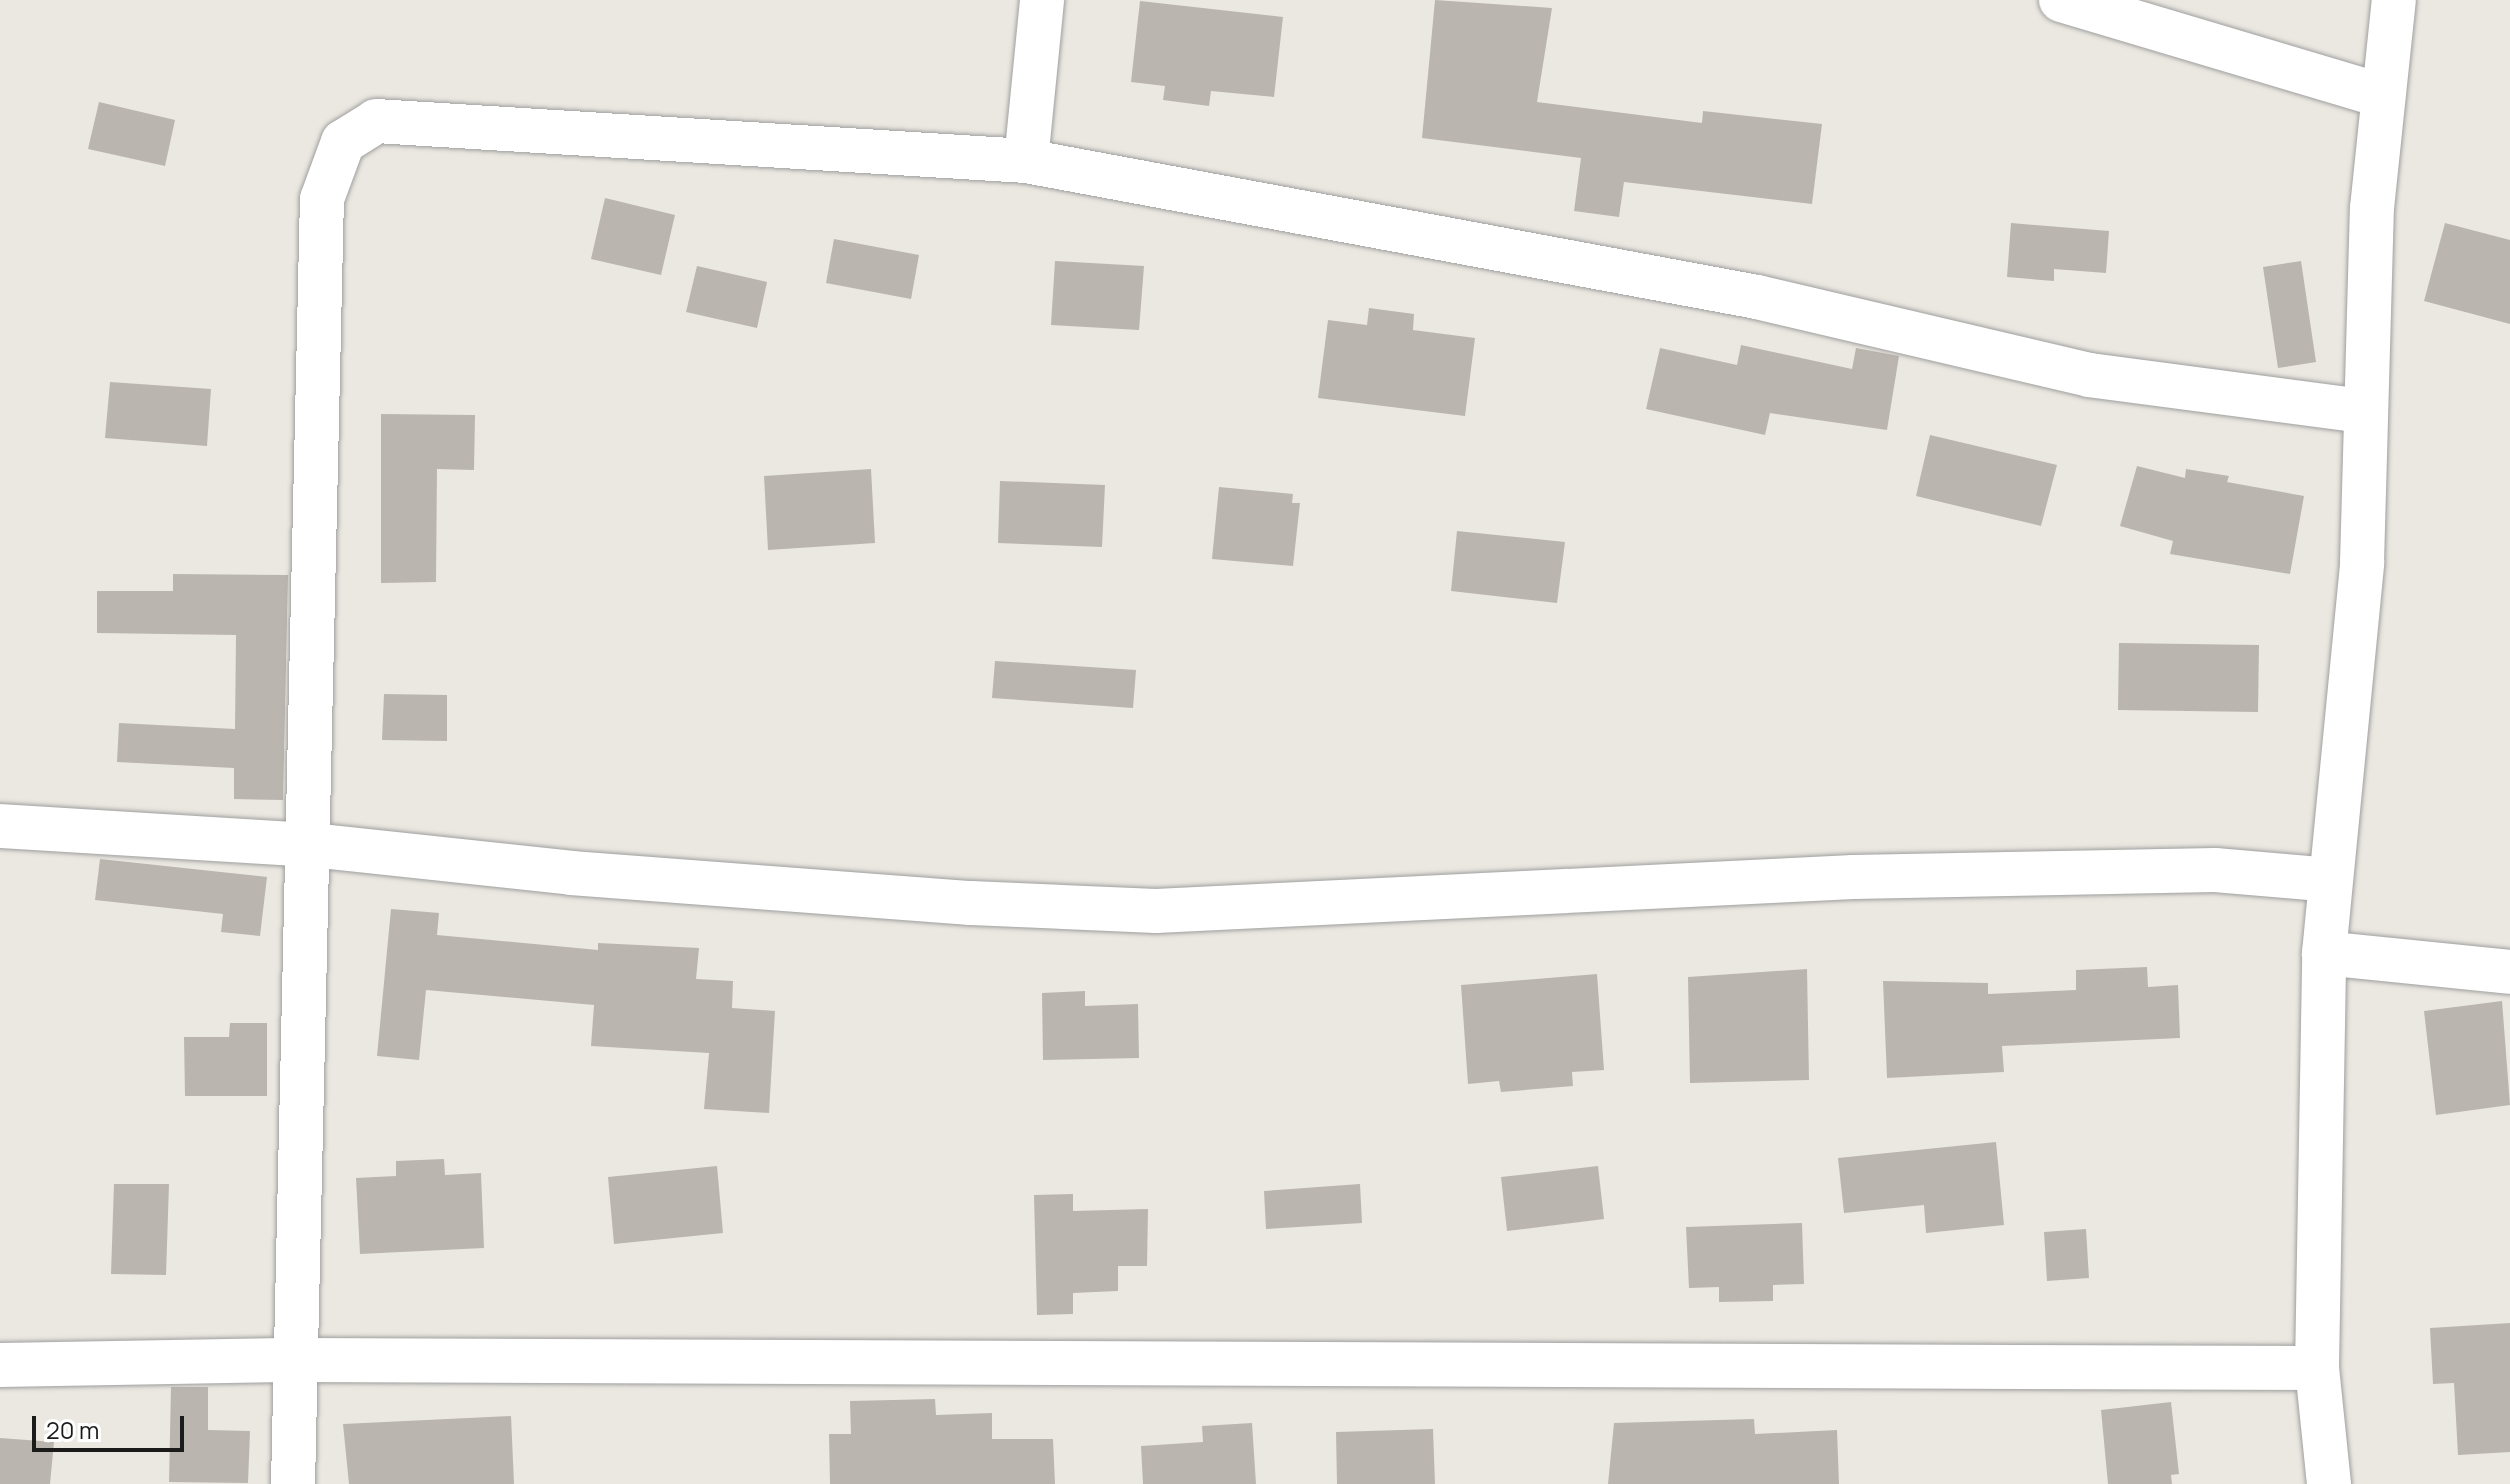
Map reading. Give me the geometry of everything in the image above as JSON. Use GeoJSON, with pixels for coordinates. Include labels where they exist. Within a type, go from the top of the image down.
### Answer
{"type":"FeatureCollection","features":[{"type":"Feature","properties":{"kind":"street"},"geometry":{"type":"LineString","coordinates":[[1026,161],[1042,0]]}},
{"type":"Feature","properties":{"kind":"street"},"geometry":{"type":"LineString","coordinates":[[2061,0],[2383,96]]}},
{"type":"Feature","properties":{"kind":"street"},"geometry":{"type":"LineString","coordinates":[[2329,1484],[2317,1368],[2324,953],[2362,563],[2362,411],[2383,96],[2394,0]]}},
{"type":"Feature","properties":{"kind":"street"},"geometry":{"type":"LineString","coordinates":[[293,1484],[299,1360],[311,845],[322,199],[343,142],[376,121],[420,120],[1026,161],[1757,297],[2089,375],[2362,411]]}},
{"type":"Feature","properties":{"kind":"street"},"geometry":{"type":"LineString","coordinates":[[0,826],[311,845],[571,873],[1156,911],[1853,877],[2215,870],[2331,880]]}},
{"type":"Feature","properties":{"kind":"street"},"geometry":{"type":"LineString","coordinates":[[2324,953],[2510,972]]}},
{"type":"Feature","properties":{"kind":"street"},"geometry":{"type":"LineString","coordinates":[[0,1365],[299,1360],[2317,1368]]}},
{"type":"Feature","properties":{"kind":"building"},"geometry":{"type":"Polygon","coordinates":[[[1435,0],[1552,8],[1537,102],[1702,123],[1703,111],[1822,124],[1812,204],[1624,182],[1619,217],[1574,211],[1581,158],[1422,138],[1435,0]]]}},
{"type":"Feature","properties":{"kind":"building"},"geometry":{"type":"Polygon","coordinates":[[[1140,1],[1283,17],[1274,97],[1211,91],[1209,106],[1163,100],[1165,86],[1131,82],[1140,1]]]}},
{"type":"Feature","properties":{"kind":"building"},"geometry":{"type":"Polygon","coordinates":[[[99,102],[175,120],[165,166],[88,149],[99,102]]]}},
{"type":"Feature","properties":{"kind":"building"},"geometry":{"type":"Polygon","coordinates":[[[605,198],[675,215],[661,275],[591,259],[605,198]]]}},
{"type":"Feature","properties":{"kind":"building"},"geometry":{"type":"Polygon","coordinates":[[[2011,223],[2109,231],[2106,273],[2054,269],[2054,281],[2007,277],[2011,223]]]}},
{"type":"Feature","properties":{"kind":"building"},"geometry":{"type":"Polygon","coordinates":[[[2445,223],[2510,240],[2510,324],[2424,301],[2445,223]]]}},
{"type":"Feature","properties":{"kind":"building"},"geometry":{"type":"Polygon","coordinates":[[[834,239],[919,255],[911,299],[826,283],[834,239]]]}},
{"type":"Feature","properties":{"kind":"building"},"geometry":{"type":"Polygon","coordinates":[[[1055,261],[1144,266],[1139,330],[1051,325],[1055,261]]]}},
{"type":"Feature","properties":{"kind":"building"},"geometry":{"type":"Polygon","coordinates":[[[2301,261],[2316,362],[2278,368],[2263,267],[2301,261]]]}},
{"type":"Feature","properties":{"kind":"building"},"geometry":{"type":"Polygon","coordinates":[[[697,266],[767,282],[757,328],[686,312],[697,266]]]}},
{"type":"Feature","properties":{"kind":"building"},"geometry":{"type":"Polygon","coordinates":[[[1369,308],[1414,314],[1413,330],[1475,338],[1465,416],[1318,398],[1328,320],[1367,325],[1369,308]]]}},
{"type":"Feature","properties":{"kind":"building"},"geometry":{"type":"Polygon","coordinates":[[[1741,345],[1852,369],[1856,348],[1899,356],[1887,430],[1770,413],[1765,435],[1646,409],[1660,348],[1737,365],[1741,345]]]}},
{"type":"Feature","properties":{"kind":"building"},"geometry":{"type":"Polygon","coordinates":[[[110,382],[211,389],[207,446],[105,438],[110,382]]]}},
{"type":"Feature","properties":{"kind":"building"},"geometry":{"type":"Polygon","coordinates":[[[381,414],[475,415],[474,470],[437,469],[436,582],[381,583],[381,414]]]}},
{"type":"Feature","properties":{"kind":"building"},"geometry":{"type":"Polygon","coordinates":[[[1930,435],[2057,465],[2041,526],[1916,496],[1930,435]]]}},
{"type":"Feature","properties":{"kind":"building"},"geometry":{"type":"Polygon","coordinates":[[[2137,466],[2185,478],[2186,469],[2229,476],[2227,482],[2304,496],[2290,574],[2170,554],[2173,541],[2120,526],[2137,466]]]}},
{"type":"Feature","properties":{"kind":"building"},"geometry":{"type":"Polygon","coordinates":[[[871,469],[875,543],[768,550],[764,476],[871,469]]]}},
{"type":"Feature","properties":{"kind":"building"},"geometry":{"type":"Polygon","coordinates":[[[1000,481],[1105,485],[1102,547],[998,543],[1000,481]]]}},
{"type":"Feature","properties":{"kind":"building"},"geometry":{"type":"Polygon","coordinates":[[[1219,487],[1293,494],[1292,503],[1300,503],[1293,566],[1212,559],[1219,487]]]}},
{"type":"Feature","properties":{"kind":"building"},"geometry":{"type":"Polygon","coordinates":[[[1457,531],[1565,542],[1557,603],[1451,591],[1457,531]]]}},
{"type":"Feature","properties":{"kind":"building"},"geometry":{"type":"Polygon","coordinates":[[[173,574],[288,575],[283,800],[234,799],[234,768],[117,762],[119,723],[235,729],[236,635],[97,633],[97,591],[173,591],[173,574]]]}},
{"type":"Feature","properties":{"kind":"building"},"geometry":{"type":"Polygon","coordinates":[[[2119,643],[2259,645],[2258,712],[2118,710],[2119,643]]]}},
{"type":"Feature","properties":{"kind":"building"},"geometry":{"type":"Polygon","coordinates":[[[995,661],[1136,670],[1133,708],[992,698],[995,661]]]}},
{"type":"Feature","properties":{"kind":"building"},"geometry":{"type":"Polygon","coordinates":[[[384,694],[447,695],[447,741],[382,740],[384,694]]]}},
{"type":"Feature","properties":{"kind":"building"},"geometry":{"type":"Polygon","coordinates":[[[100,859],[267,877],[260,936],[221,932],[223,914],[95,900],[100,859]]]}},
{"type":"Feature","properties":{"kind":"building"},"geometry":{"type":"Polygon","coordinates":[[[391,909],[439,913],[437,935],[598,950],[598,943],[699,948],[696,979],[733,981],[732,1008],[775,1011],[769,1113],[704,1109],[709,1053],[591,1046],[594,1005],[426,990],[419,1060],[377,1056],[391,909]]]}},
{"type":"Feature","properties":{"kind":"building"},"geometry":{"type":"Polygon","coordinates":[[[2147,967],[2148,987],[2178,985],[2180,1038],[2002,1046],[2004,1072],[1887,1078],[1883,981],[1988,983],[1988,994],[2076,990],[2076,970],[2147,967]]]}},
{"type":"Feature","properties":{"kind":"building"},"geometry":{"type":"Polygon","coordinates":[[[1807,969],[1809,1080],[1690,1083],[1688,977],[1807,969]]]}},
{"type":"Feature","properties":{"kind":"building"},"geometry":{"type":"Polygon","coordinates":[[[1597,974],[1604,1070],[1572,1072],[1573,1086],[1501,1092],[1499,1081],[1468,1084],[1461,985],[1597,974]]]}},
{"type":"Feature","properties":{"kind":"building"},"geometry":{"type":"Polygon","coordinates":[[[1085,991],[1085,1006],[1138,1004],[1139,1058],[1043,1060],[1042,993],[1085,991]]]}},
{"type":"Feature","properties":{"kind":"building"},"geometry":{"type":"Polygon","coordinates":[[[2502,1001],[2510,1105],[2436,1115],[2424,1011],[2502,1001]]]}},
{"type":"Feature","properties":{"kind":"building"},"geometry":{"type":"Polygon","coordinates":[[[230,1023],[267,1023],[267,1096],[185,1096],[184,1037],[229,1037],[230,1023]]]}},
{"type":"Feature","properties":{"kind":"building"},"geometry":{"type":"Polygon","coordinates":[[[1996,1142],[2004,1225],[1926,1233],[1924,1205],[1844,1213],[1838,1158],[1996,1142]]]}},
{"type":"Feature","properties":{"kind":"building"},"geometry":{"type":"Polygon","coordinates":[[[444,1159],[445,1175],[481,1173],[484,1248],[360,1254],[356,1178],[396,1176],[396,1161],[444,1159]]]}},
{"type":"Feature","properties":{"kind":"building"},"geometry":{"type":"Polygon","coordinates":[[[717,1166],[723,1233],[614,1244],[608,1177],[717,1166]]]}},
{"type":"Feature","properties":{"kind":"building"},"geometry":{"type":"Polygon","coordinates":[[[1598,1166],[1604,1219],[1507,1231],[1501,1177],[1598,1166]]]}},
{"type":"Feature","properties":{"kind":"building"},"geometry":{"type":"Polygon","coordinates":[[[114,1184],[169,1184],[166,1275],[111,1274],[114,1184]]]}},
{"type":"Feature","properties":{"kind":"building"},"geometry":{"type":"Polygon","coordinates":[[[1360,1184],[1362,1223],[1266,1229],[1264,1191],[1360,1184]]]}},
{"type":"Feature","properties":{"kind":"building"},"geometry":{"type":"Polygon","coordinates":[[[1073,1194],[1073,1211],[1148,1209],[1147,1266],[1118,1266],[1118,1291],[1073,1293],[1073,1314],[1037,1315],[1034,1195],[1073,1194]]]}},
{"type":"Feature","properties":{"kind":"building"},"geometry":{"type":"Polygon","coordinates":[[[1802,1223],[1804,1284],[1773,1285],[1773,1301],[1719,1302],[1719,1287],[1689,1288],[1686,1227],[1802,1223]]]}},
{"type":"Feature","properties":{"kind":"building"},"geometry":{"type":"Polygon","coordinates":[[[2086,1229],[2089,1278],[2047,1281],[2044,1232],[2086,1229]]]}},
{"type":"Feature","properties":{"kind":"building"},"geometry":{"type":"Polygon","coordinates":[[[2510,1323],[2510,1452],[2458,1455],[2454,1383],[2433,1384],[2430,1328],[2510,1323]]]}},
{"type":"Feature","properties":{"kind":"building"},"geometry":{"type":"Polygon","coordinates":[[[171,1387],[208,1387],[208,1430],[250,1431],[248,1483],[169,1482],[171,1387]]]}},
{"type":"Feature","properties":{"kind":"building"},"geometry":{"type":"Polygon","coordinates":[[[935,1399],[936,1415],[992,1413],[992,1439],[1053,1439],[1055,1484],[830,1484],[829,1434],[851,1434],[850,1401],[935,1399]]]}},
{"type":"Feature","properties":{"kind":"building"},"geometry":{"type":"Polygon","coordinates":[[[2171,1402],[2179,1474],[2171,1475],[2172,1484],[2108,1484],[2101,1410],[2171,1402]]]}},
{"type":"Feature","properties":{"kind":"building"},"geometry":{"type":"Polygon","coordinates":[[[511,1416],[514,1484],[349,1484],[343,1424],[511,1416]]]}},
{"type":"Feature","properties":{"kind":"building"},"geometry":{"type":"Polygon","coordinates":[[[1754,1419],[1755,1434],[1837,1430],[1839,1484],[1608,1484],[1614,1423],[1754,1419]]]}},
{"type":"Feature","properties":{"kind":"building"},"geometry":{"type":"Polygon","coordinates":[[[1252,1423],[1256,1484],[1143,1484],[1141,1446],[1203,1442],[1202,1426],[1252,1423]]]}},
{"type":"Feature","properties":{"kind":"building"},"geometry":{"type":"Polygon","coordinates":[[[1433,1429],[1435,1484],[1337,1484],[1336,1432],[1433,1429]]]}},
{"type":"Feature","properties":{"kind":"building"},"geometry":{"type":"Polygon","coordinates":[[[0,1438],[54,1442],[50,1484],[0,1484],[0,1438]]]}}]}
